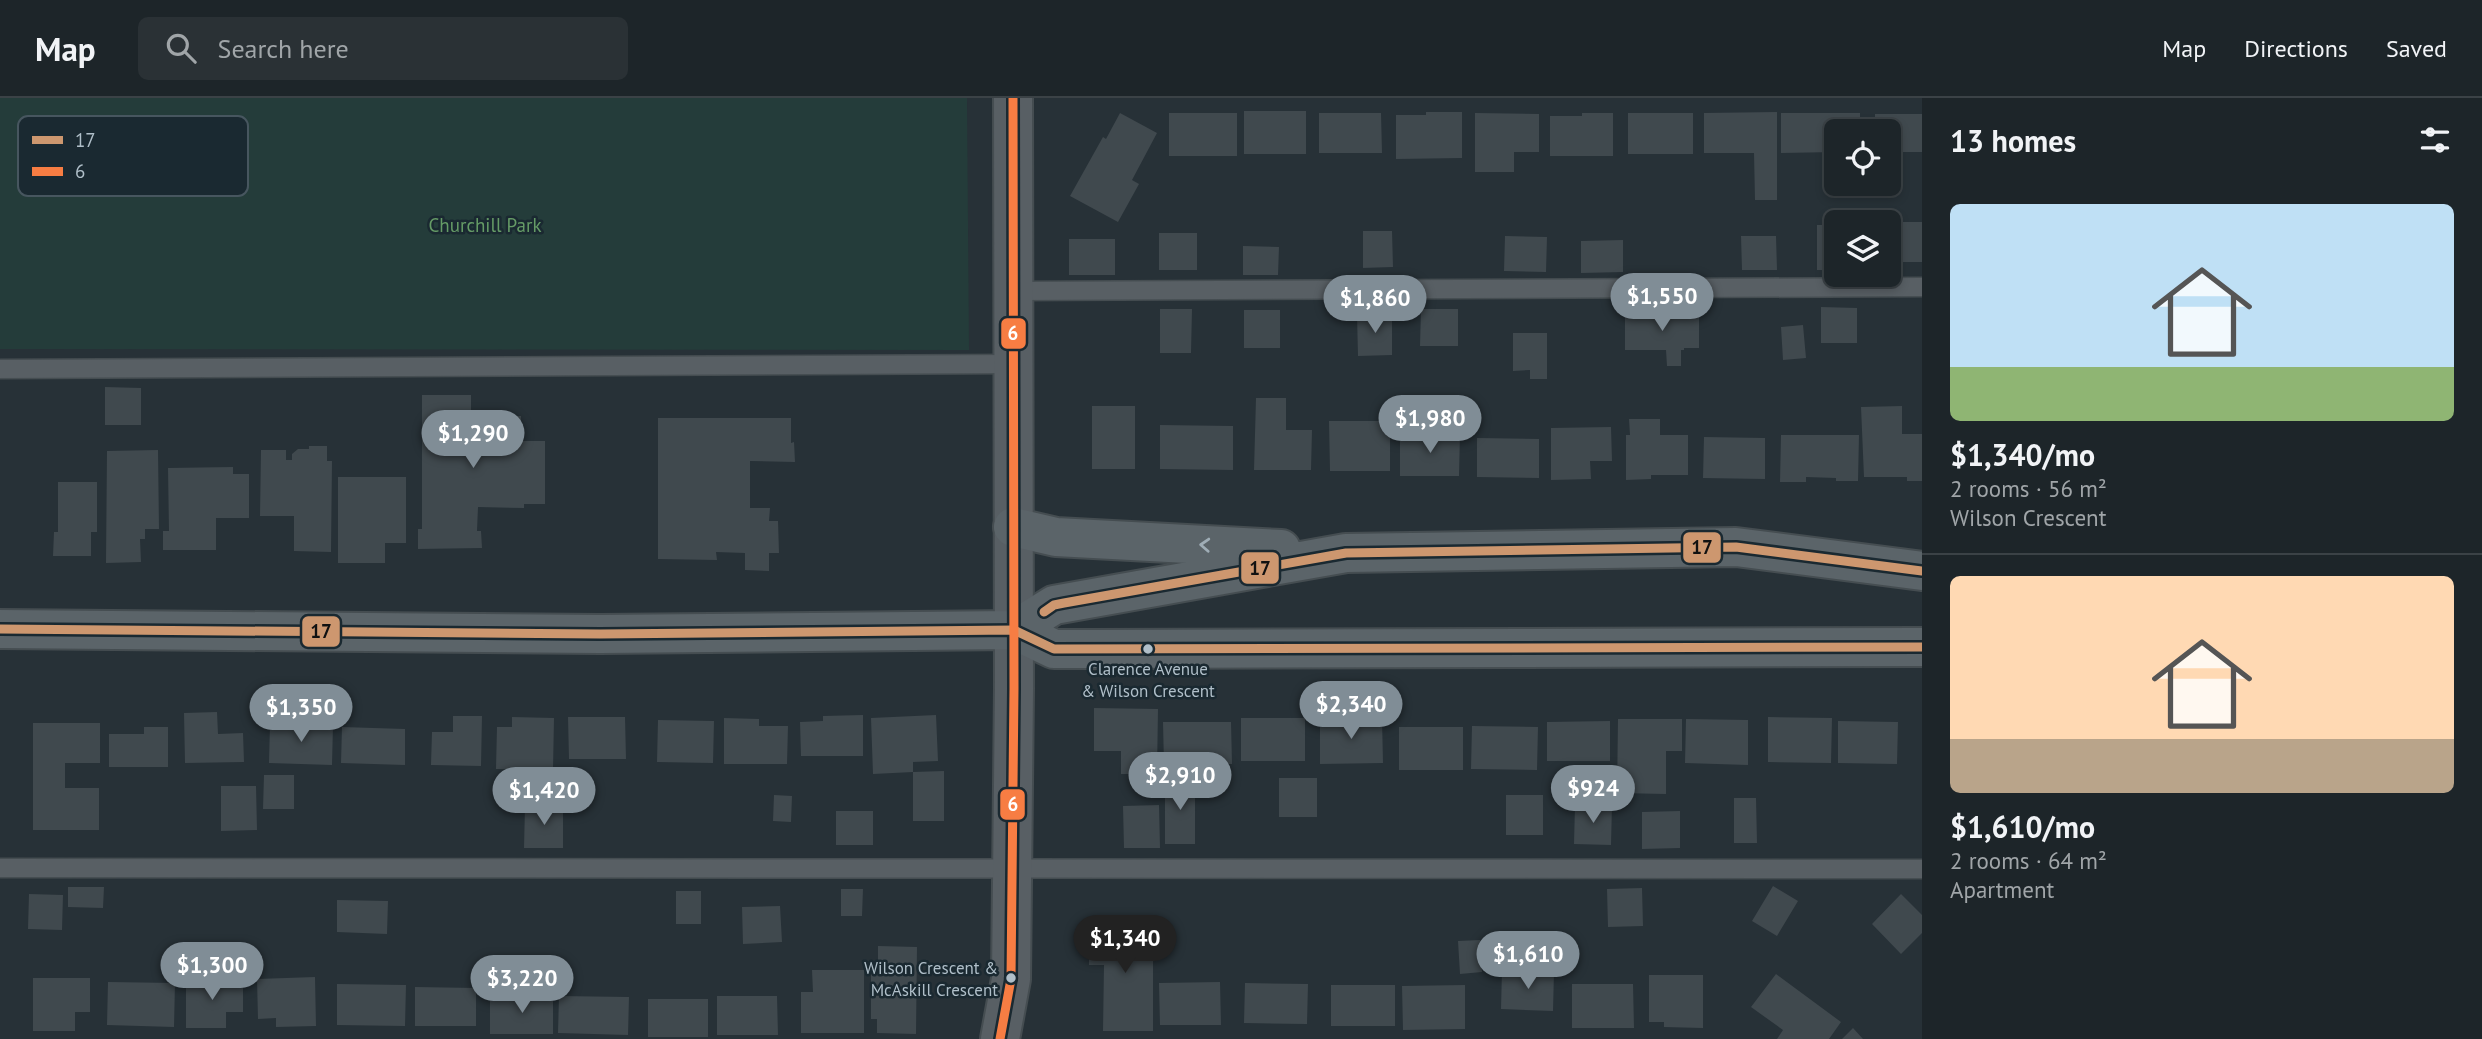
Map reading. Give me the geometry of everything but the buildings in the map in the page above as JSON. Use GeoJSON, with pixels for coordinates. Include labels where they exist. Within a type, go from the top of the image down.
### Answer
{"type":"FeatureCollection","features":[{"type":"Feature","properties":{"kind":"main road"},"geometry":{"type":"LineString","coordinates":[[1013,527],[1056,537],[1346,553],[1736,547],[1922,571]]}},
{"type":"Feature","properties":{"kind":"main road"},"geometry":{"type":"LineString","coordinates":[[1014,630],[1054,605],[1346,553]]}},
{"type":"Feature","properties":{"kind":"main road"},"geometry":{"type":"LineString","coordinates":[[0,629],[600,634],[1014,630],[1054,649],[1922,647]]}},
{"type":"Feature","properties":{"kind":"street"},"geometry":{"type":"LineString","coordinates":[[1000,1039],[1011,979],[1014,630],[1013,98]]}},
{"type":"Feature","properties":{"kind":"lane"},"geometry":{"type":"LineString","coordinates":[[1013,291],[1922,288]]}},
{"type":"Feature","properties":{"kind":"lane"},"geometry":{"type":"LineString","coordinates":[[0,369],[1013,364]]}},
{"type":"Feature","properties":{"kind":"lane"},"geometry":{"type":"LineString","coordinates":[[0,868],[1922,869]]}},
{"type":"Feature","properties":{"kind":"green space","name":"Churchill Park"},"geometry":{"type":"Polygon","coordinates":[[[0,98],[967,98],[969,350],[0,349],[0,98]]]}},
{"type":"Feature","properties":{"kind":"transit line","name":"6"},"geometry":{"type":"LineString","coordinates":[[1000,1039],[1011,979],[1014,688],[1013,98]]}},
{"type":"Feature","properties":{"kind":"transit line","name":"17"},"geometry":{"type":"LineString","coordinates":[[1044,612],[1054,605],[1064,603],[1346,553],[1736,547],[1922,571]]}},
{"type":"Feature","properties":{"kind":"transit line","name":"17"},"geometry":{"type":"LineString","coordinates":[[0,629],[600,634],[1014,630],[1054,649],[1922,647]]}},
{"type":"Feature","properties":{"kind":"place","name":"Clarence Avenue & Wilson Crescent"},"geometry":{"type":"Point","coordinates":[1148,649]}},
{"type":"Feature","properties":{"kind":"place","name":"Wilson Crescent & McAskill Crescent"},"geometry":{"type":"Point","coordinates":[1011,978]}}]}
